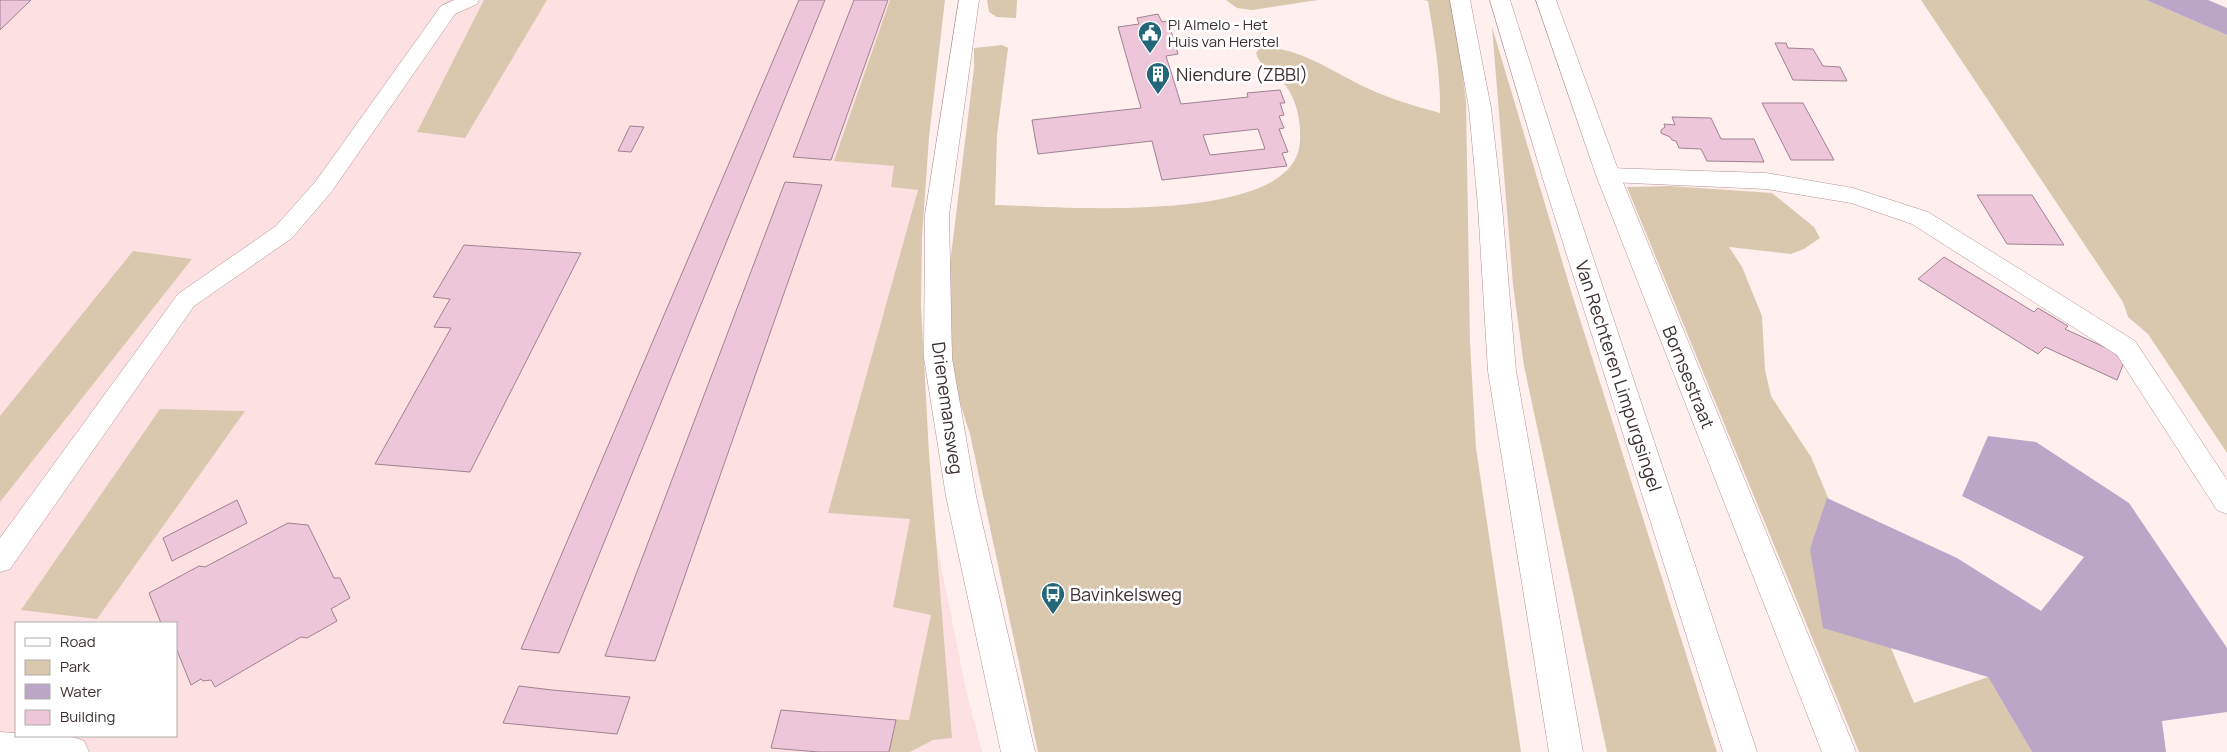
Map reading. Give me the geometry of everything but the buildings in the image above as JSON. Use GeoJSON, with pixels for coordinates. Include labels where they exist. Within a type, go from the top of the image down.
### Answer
{"type":"FeatureCollection","features":[{"type":"Feature","properties":{"kind":"street","name":"Drienemansweg"},"geometry":{"type":"LineString","coordinates":[[969,0],[937,215],[938,358],[961,496],[1018,752]]}},
{"type":"Feature","properties":{"kind":"street"},"geometry":{"type":"LineString","coordinates":[[1460,0],[1480,108],[1490,206],[1502,370],[1566,752]]}},
{"type":"Feature","properties":{"kind":"street","name":"Van Rechteren Limpurgsingel"},"geometry":{"type":"LineString","coordinates":[[1500,0],[1555,179],[1740,752]]}},
{"type":"Feature","properties":{"kind":"street","name":"Bornsestraat"},"geometry":{"type":"LineString","coordinates":[[1546,0],[1608,175],[1839,752]]}},
{"type":"Feature","properties":{"kind":"lane"},"geometry":{"type":"LineString","coordinates":[[0,560],[186,300],[284,232],[324,186],[448,10],[470,0]]}},
{"type":"Feature","properties":{"kind":"lane"},"geometry":{"type":"LineString","coordinates":[[1608,175],[1766,181],[1853,196],[1920,218],[2126,348],[2227,502]]}},
{"type":"Feature","properties":{"kind":"lane"},"geometry":{"type":"LineString","coordinates":[[0,747],[73,752]]}},
{"type":"Feature","properties":{"kind":"shaded area"},"geometry":{"type":"Polygon","coordinates":[[[0,0],[943,0],[916,198],[908,400],[966,690],[982,752],[0,752],[0,0]]]}},
{"type":"Feature","properties":{"kind":"green space"},"geometry":{"type":"Polygon","coordinates":[[[484,0],[547,0],[465,138],[417,132],[484,0]]]}},
{"type":"Feature","properties":{"kind":"green space"},"geometry":{"type":"Polygon","coordinates":[[[890,0],[945,0],[929,137],[922,238],[921,305],[929,454],[952,738],[933,740],[910,752],[885,752],[889,719],[909,720],[931,615],[893,607],[910,519],[828,513],[918,190],[891,187],[894,166],[834,161],[890,0]]]}},
{"type":"Feature","properties":{"kind":"green space"},"geometry":{"type":"Polygon","coordinates":[[[987,0],[1017,0],[1016,18],[997,17],[989,12],[987,0]]]}},
{"type":"Feature","properties":{"kind":"green space"},"geometry":{"type":"Polygon","coordinates":[[[1226,0],[1318,0],[1252,10],[1237,8],[1226,0]]]}},
{"type":"Feature","properties":{"kind":"green space"},"geometry":{"type":"Polygon","coordinates":[[[1423,0],[1453,0],[1466,101],[1470,343],[1476,448],[1521,752],[1038,752],[970,434],[953,381],[948,280],[974,68],[974,48],[1002,45],[1008,48],[997,135],[995,205],[1067,208],[1169,206],[1218,200],[1260,187],[1289,168],[1300,140],[1297,112],[1293,98],[1286,86],[1258,58],[1256,53],[1260,47],[1289,51],[1376,92],[1440,113],[1435,43],[1428,1],[1423,0]]]}},
{"type":"Feature","properties":{"kind":"green space"},"geometry":{"type":"Polygon","coordinates":[[[1921,0],[2146,0],[2227,35],[2227,453],[2148,334],[2128,317],[2123,302],[1921,0]]]}},
{"type":"Feature","properties":{"kind":"green space"},"geometry":{"type":"Polygon","coordinates":[[[1492,27],[1571,291],[1717,752],[1607,752],[1524,366],[1513,285],[1492,27]]]}},
{"type":"Feature","properties":{"kind":"green space"},"geometry":{"type":"Polygon","coordinates":[[[1671,186],[1772,193],[1814,227],[1820,238],[1804,249],[1791,254],[1729,247],[1742,267],[1762,316],[1765,370],[1771,396],[1811,457],[1914,703],[1988,677],[2032,752],[1859,752],[1627,187],[1671,186]]]}},
{"type":"Feature","properties":{"kind":"green space"},"geometry":{"type":"Polygon","coordinates":[[[133,251],[192,259],[0,502],[0,416],[133,251]]]}},
{"type":"Feature","properties":{"kind":"green space"},"geometry":{"type":"Polygon","coordinates":[[[160,409],[245,411],[97,619],[21,610],[160,409]]]}},
{"type":"Feature","properties":{"kind":"water"},"geometry":{"type":"Polygon","coordinates":[[[2146,0],[2208,0],[2227,8],[2227,35],[2146,0]]]}},
{"type":"Feature","properties":{"kind":"water"},"geometry":{"type":"Polygon","coordinates":[[[1988,436],[2036,442],[2129,503],[2227,648],[2227,712],[2162,721],[2166,752],[2032,752],[1988,677],[1823,628],[1810,549],[1827,498],[1957,558],[2041,611],[2084,557],[1962,496],[1988,436]]]}},
{"type":"Feature","properties":{"kind":"place","name":"PI Almelo - Het Huis van Herstel"},"geometry":{"type":"Point","coordinates":[1150,54]}},
{"type":"Feature","properties":{"kind":"place","name":"Niendure (ZBBI)"},"geometry":{"type":"Point","coordinates":[1158,95]}},
{"type":"Feature","properties":{"kind":"place","name":"Bavinkelsweg"},"geometry":{"type":"Point","coordinates":[1053,615]}}]}
